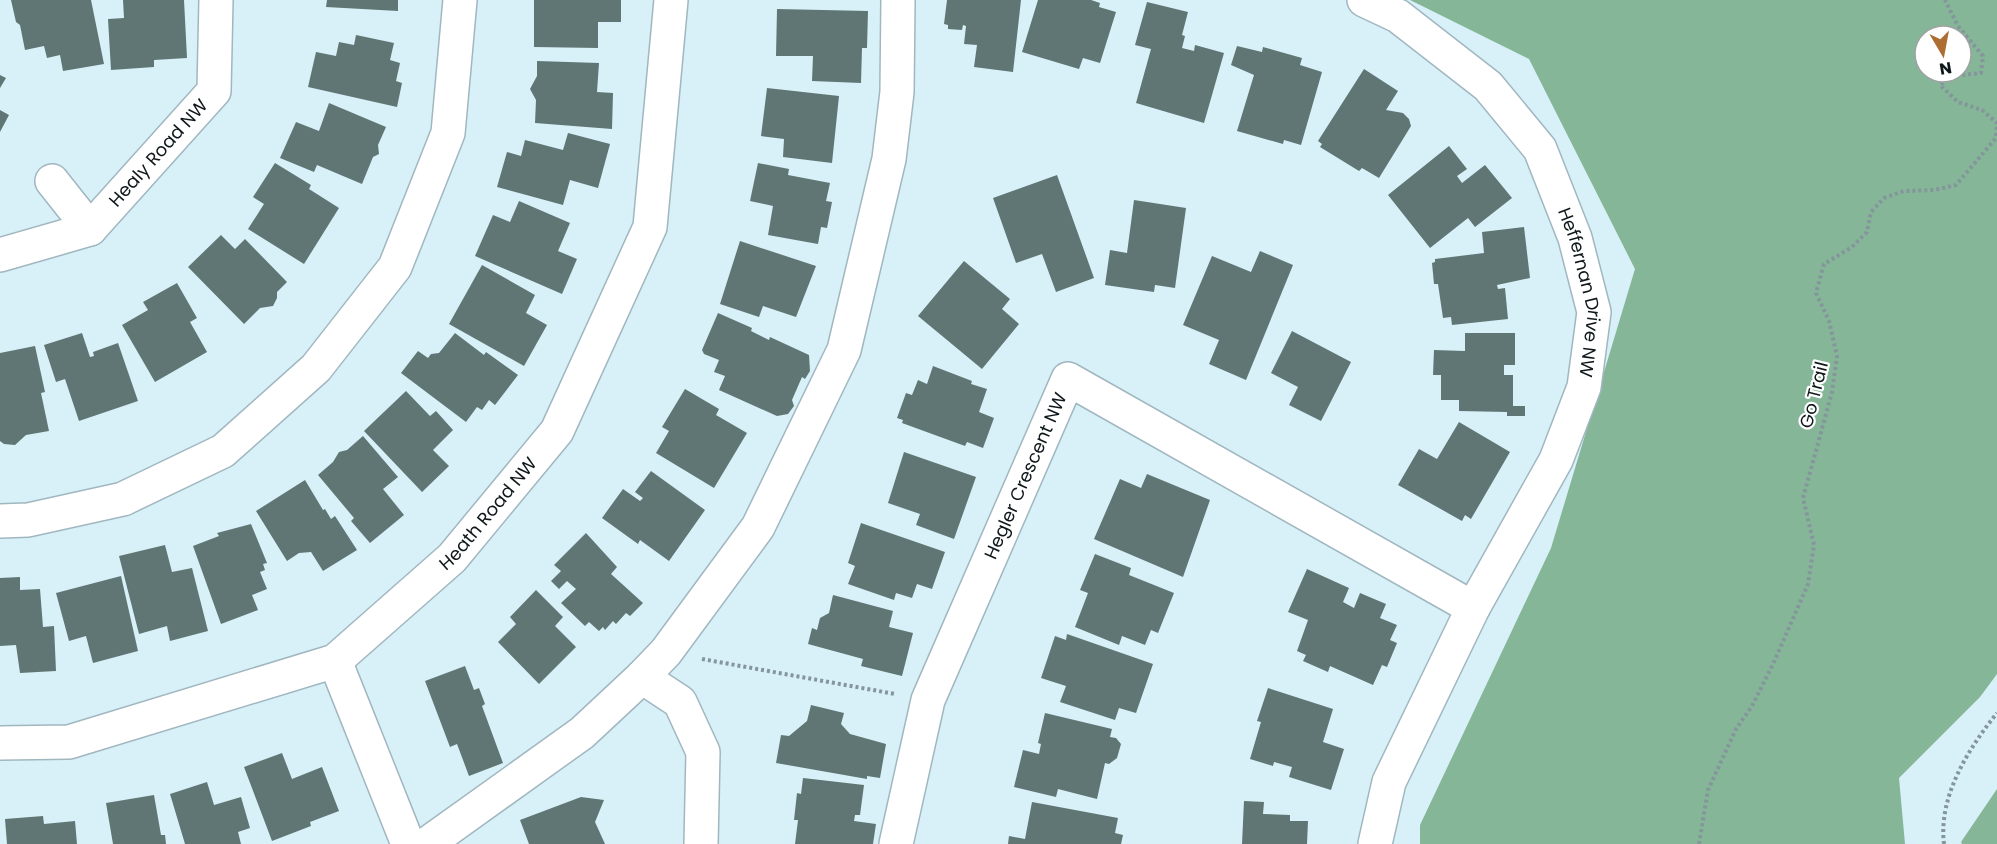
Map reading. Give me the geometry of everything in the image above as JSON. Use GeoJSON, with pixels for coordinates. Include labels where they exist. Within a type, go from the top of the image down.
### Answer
{"type":"FeatureCollection","features":[{"type":"Feature","properties":{"kind":"street","name":"Healy Road NW"},"geometry":{"type":"LineString","coordinates":[[90,229],[214,91],[216,0]]}},
{"type":"Feature","properties":{"kind":"street"},"geometry":{"type":"LineString","coordinates":[[0,521],[28,520],[123,499],[223,451],[316,368],[394,267],[448,133],[460,0]]}},
{"type":"Feature","properties":{"kind":"street","name":"Heath Road NW"},"geometry":{"type":"LineString","coordinates":[[0,743],[69,741],[335,661],[452,558],[557,431],[650,227],[671,0]]}},
{"type":"Feature","properties":{"kind":"street"},"geometry":{"type":"LineString","coordinates":[[427,844],[582,733],[642,677],[666,652],[758,527],[844,350],[890,159],[897,92],[898,0]]}},
{"type":"Feature","properties":{"kind":"street","name":"Heffernan Drive NW"},"geometry":{"type":"LineString","coordinates":[[1364,0],[1398,16],[1488,86],[1540,149],[1575,238],[1594,312],[1584,387],[1556,460],[1473,608],[1389,782],[1375,844]]}},
{"type":"Feature","properties":{"kind":"street"},"geometry":{"type":"LineString","coordinates":[[0,255],[90,229],[52,181]]}},
{"type":"Feature","properties":{"kind":"street","name":"Hegler Crescent NW"},"geometry":{"type":"LineString","coordinates":[[896,844],[928,700],[1068,379],[1473,608]]}},
{"type":"Feature","properties":{"kind":"street"},"geometry":{"type":"LineString","coordinates":[[335,661],[408,844]]}},
{"type":"Feature","properties":{"kind":"street"},"geometry":{"type":"LineString","coordinates":[[642,677],[680,702],[703,752],[701,844]]}},
{"type":"Feature","properties":{"kind":"path","name":"Go Trail"},"geometry":{"type":"LineString","coordinates":[[1699,844],[1708,790],[1736,729],[1752,706],[1774,662],[1808,584],[1814,545],[1803,498],[1832,392],[1837,356],[1829,321],[1816,293],[1824,264],[1852,247],[1867,232],[1872,212],[1884,198],[1904,191],[1934,190],[1956,185],[1996,138],[1997,123],[1982,110],[1958,102],[1940,85],[1952,76],[1981,72],[1983,56],[1958,26],[1945,0]]}},
{"type":"Feature","properties":{"kind":"path"},"geometry":{"type":"LineString","coordinates":[[666,652],[928,700]]}},
{"type":"Feature","properties":{"kind":"path"},"geometry":{"type":"LineString","coordinates":[[1944,844],[1949,798],[1953,788],[1970,747],[1997,713]]}},
{"type":"Feature","properties":{"kind":"green space"},"geometry":{"type":"Polygon","coordinates":[[[1410,0],[1997,0],[1997,674],[1980,697],[1899,778],[1905,844],[1420,844],[1420,825],[1551,548],[1635,269],[1529,59],[1410,0]]]}},
{"type":"Feature","properties":{"kind":"green space"},"geometry":{"type":"Polygon","coordinates":[[[1997,789],[1997,844],[1962,844],[1961,842],[1997,789]]]}},
{"type":"Feature","properties":{"kind":"building"},"geometry":{"type":"Polygon","coordinates":[[[11,0],[91,0],[104,64],[63,71],[60,55],[47,58],[44,46],[25,50],[20,25],[16,22],[11,0]]]}},
{"type":"Feature","properties":{"kind":"building"},"geometry":{"type":"Polygon","coordinates":[[[123,0],[184,0],[187,58],[154,60],[154,67],[111,70],[108,19],[124,18],[123,0]]]}},
{"type":"Feature","properties":{"kind":"building"},"geometry":{"type":"Polygon","coordinates":[[[327,0],[398,0],[398,11],[326,7],[327,0]]]}},
{"type":"Feature","properties":{"kind":"building"},"geometry":{"type":"Polygon","coordinates":[[[534,0],[621,0],[621,22],[598,22],[598,48],[534,47],[534,0]]]}},
{"type":"Feature","properties":{"kind":"building"},"geometry":{"type":"Polygon","coordinates":[[[947,0],[1021,0],[1013,72],[974,67],[977,45],[964,44],[966,26],[963,25],[962,30],[948,29],[948,25],[944,24],[947,0]]]}},
{"type":"Feature","properties":{"kind":"building"},"geometry":{"type":"Polygon","coordinates":[[[1038,0],[1091,0],[1100,3],[1099,7],[1116,12],[1100,63],[1083,58],[1079,69],[1022,52],[1038,0]]]}},
{"type":"Feature","properties":{"kind":"building"},"geometry":{"type":"Polygon","coordinates":[[[1147,2],[1188,12],[1182,35],[1185,36],[1182,48],[1194,51],[1195,45],[1224,53],[1204,123],[1136,103],[1151,49],[1135,45],[1147,2]]]}},
{"type":"Feature","properties":{"kind":"building"},"geometry":{"type":"Polygon","coordinates":[[[777,9],[868,11],[867,48],[862,48],[861,83],[812,81],[813,56],[776,56],[777,9]]]}},
{"type":"Feature","properties":{"kind":"building"},"geometry":{"type":"Polygon","coordinates":[[[356,35],[394,43],[390,60],[400,63],[396,81],[402,83],[397,107],[308,87],[316,52],[336,56],[339,42],[354,45],[356,35]]]}},
{"type":"Feature","properties":{"kind":"building"},"geometry":{"type":"Polygon","coordinates":[[[1237,46],[1262,52],[1263,47],[1302,58],[1300,65],[1322,72],[1301,145],[1284,140],[1283,144],[1237,131],[1254,75],[1231,65],[1237,46]]]}},
{"type":"Feature","properties":{"kind":"building"},"geometry":{"type":"Polygon","coordinates":[[[537,61],[599,63],[597,92],[613,93],[612,129],[535,123],[536,100],[530,89],[537,76],[537,61]]]}},
{"type":"Feature","properties":{"kind":"building"},"geometry":{"type":"Polygon","coordinates":[[[1364,69],[1398,91],[1386,110],[1403,113],[1409,119],[1411,126],[1379,178],[1362,168],[1359,171],[1320,147],[1322,144],[1318,141],[1364,69]]]}},
{"type":"Feature","properties":{"kind":"building"},"geometry":{"type":"Polygon","coordinates":[[[0,75],[6,78],[0,88],[0,75]]]}},
{"type":"Feature","properties":{"kind":"building"},"geometry":{"type":"Polygon","coordinates":[[[767,88],[839,96],[832,163],[783,157],[784,139],[761,136],[767,88]]]}},
{"type":"Feature","properties":{"kind":"building"},"geometry":{"type":"Polygon","coordinates":[[[329,103],[386,127],[378,145],[379,154],[373,157],[362,184],[317,165],[314,172],[280,158],[296,122],[319,131],[329,103]]]}},
{"type":"Feature","properties":{"kind":"building"},"geometry":{"type":"Polygon","coordinates":[[[0,110],[9,115],[0,132],[0,110]]]}},
{"type":"Feature","properties":{"kind":"building"},"geometry":{"type":"Polygon","coordinates":[[[568,133],[610,144],[598,188],[570,180],[563,205],[497,187],[507,152],[521,156],[525,140],[563,150],[568,133]]]}},
{"type":"Feature","properties":{"kind":"building"},"geometry":{"type":"Polygon","coordinates":[[[1449,146],[1467,169],[1457,176],[1462,183],[1485,165],[1512,198],[1475,227],[1468,218],[1430,248],[1388,195],[1449,146]]]}},
{"type":"Feature","properties":{"kind":"building"},"geometry":{"type":"Polygon","coordinates":[[[275,163],[311,185],[309,189],[339,208],[304,264],[248,229],[264,204],[253,197],[275,163]]]}},
{"type":"Feature","properties":{"kind":"building"},"geometry":{"type":"Polygon","coordinates":[[[758,163],[789,169],[788,175],[830,183],[826,201],[832,202],[827,228],[821,227],[818,244],[768,235],[773,206],[750,201],[758,163]]]}},
{"type":"Feature","properties":{"kind":"building"},"geometry":{"type":"Polygon","coordinates":[[[1057,175],[1094,278],[1056,292],[1042,254],[1016,263],[993,198],[1057,175]]]}},
{"type":"Feature","properties":{"kind":"building"},"geometry":{"type":"Polygon","coordinates":[[[1134,200],[1186,208],[1175,288],[1155,285],[1154,292],[1105,285],[1110,250],[1127,253],[1134,200]]]}},
{"type":"Feature","properties":{"kind":"building"},"geometry":{"type":"Polygon","coordinates":[[[519,201],[570,223],[558,251],[577,259],[562,294],[475,256],[493,215],[510,222],[519,201]]]}},
{"type":"Feature","properties":{"kind":"building"},"geometry":{"type":"Polygon","coordinates":[[[1524,227],[1530,278],[1497,285],[1498,289],[1505,288],[1508,319],[1452,325],[1451,317],[1443,318],[1438,284],[1434,284],[1432,263],[1435,259],[1484,253],[1482,232],[1524,227]]]}},
{"type":"Feature","properties":{"kind":"building"},"geometry":{"type":"Polygon","coordinates":[[[221,235],[235,249],[245,239],[287,282],[277,292],[273,306],[260,308],[244,324],[188,267],[221,235]]]}},
{"type":"Feature","properties":{"kind":"building"},"geometry":{"type":"Polygon","coordinates":[[[740,241],[816,266],[796,317],[763,306],[759,317],[720,304],[740,241]]]}},
{"type":"Feature","properties":{"kind":"building"},"geometry":{"type":"Polygon","coordinates":[[[1260,251],[1293,265],[1246,380],[1209,364],[1219,340],[1183,325],[1212,256],[1251,272],[1260,251]]]}},
{"type":"Feature","properties":{"kind":"building"},"geometry":{"type":"Polygon","coordinates":[[[964,261],[1010,299],[1002,309],[1019,324],[982,369],[918,316],[964,261]]]}},
{"type":"Feature","properties":{"kind":"building"},"geometry":{"type":"Polygon","coordinates":[[[482,265],[535,295],[526,313],[547,325],[524,366],[449,324],[482,265]]]}},
{"type":"Feature","properties":{"kind":"building"},"geometry":{"type":"Polygon","coordinates":[[[177,283],[197,318],[190,322],[207,352],[155,382],[122,325],[148,310],[143,302],[177,283]]]}},
{"type":"Feature","properties":{"kind":"building"},"geometry":{"type":"Polygon","coordinates":[[[718,313],[752,328],[751,331],[769,340],[770,337],[809,355],[810,371],[805,379],[802,377],[792,400],[794,406],[788,414],[777,416],[719,390],[725,376],[714,372],[719,360],[704,354],[702,350],[718,313]]]}},
{"type":"Feature","properties":{"kind":"building"},"geometry":{"type":"Polygon","coordinates":[[[1292,331],[1351,362],[1321,421],[1289,405],[1298,387],[1271,373],[1292,331]]]}},
{"type":"Feature","properties":{"kind":"building"},"geometry":{"type":"Polygon","coordinates":[[[82,333],[90,357],[94,356],[93,352],[118,343],[138,401],[79,421],[65,379],[56,382],[44,345],[82,333]]]}},
{"type":"Feature","properties":{"kind":"building"},"geometry":{"type":"Polygon","coordinates":[[[455,333],[484,355],[486,352],[518,375],[495,405],[489,400],[482,410],[477,407],[466,422],[401,373],[418,351],[428,358],[431,354],[439,353],[455,333]]]}},
{"type":"Feature","properties":{"kind":"building"},"geometry":{"type":"Polygon","coordinates":[[[1465,333],[1515,333],[1515,365],[1504,365],[1504,375],[1513,375],[1513,406],[1525,406],[1525,416],[1507,416],[1507,412],[1459,411],[1459,400],[1441,400],[1441,375],[1433,375],[1434,350],[1465,351],[1465,333]]]}},
{"type":"Feature","properties":{"kind":"building"},"geometry":{"type":"Polygon","coordinates":[[[35,346],[45,392],[41,393],[49,431],[26,435],[15,445],[4,444],[0,441],[0,353],[35,346]]]}},
{"type":"Feature","properties":{"kind":"building"},"geometry":{"type":"Polygon","coordinates":[[[933,366],[987,389],[979,412],[994,418],[983,448],[967,442],[965,446],[902,423],[903,420],[897,418],[906,393],[912,395],[918,380],[927,384],[933,366]]]}},
{"type":"Feature","properties":{"kind":"building"},"geometry":{"type":"Polygon","coordinates":[[[685,389],[719,409],[716,415],[747,433],[714,488],[656,453],[669,431],[662,427],[685,389]]]}},
{"type":"Feature","properties":{"kind":"building"},"geometry":{"type":"Polygon","coordinates":[[[406,391],[430,416],[436,411],[453,430],[433,450],[449,466],[422,492],[364,431],[406,391]]]}},
{"type":"Feature","properties":{"kind":"building"},"geometry":{"type":"Polygon","coordinates":[[[1459,422],[1510,452],[1471,519],[1465,515],[1462,521],[1398,485],[1419,449],[1437,459],[1459,422]]]}},
{"type":"Feature","properties":{"kind":"building"},"geometry":{"type":"Polygon","coordinates":[[[363,436],[398,477],[383,489],[404,515],[370,543],[351,521],[354,518],[318,475],[333,462],[339,452],[347,450],[363,436]]]}},
{"type":"Feature","properties":{"kind":"building"},"geometry":{"type":"Polygon","coordinates":[[[904,452],[976,477],[954,539],[916,525],[920,514],[888,503],[904,452]]]}},
{"type":"Feature","properties":{"kind":"building"},"geometry":{"type":"Polygon","coordinates":[[[651,471],[705,510],[669,561],[640,540],[638,544],[602,518],[623,489],[640,501],[643,498],[635,492],[651,471]]]}},
{"type":"Feature","properties":{"kind":"building"},"geometry":{"type":"Polygon","coordinates":[[[1147,474],[1210,500],[1183,577],[1094,539],[1120,479],[1141,488],[1147,474]]]}},
{"type":"Feature","properties":{"kind":"building"},"geometry":{"type":"Polygon","coordinates":[[[305,480],[323,510],[325,509],[331,519],[335,516],[357,550],[323,571],[311,552],[299,553],[287,561],[256,511],[305,480]]]}},
{"type":"Feature","properties":{"kind":"building"},"geometry":{"type":"Polygon","coordinates":[[[861,523],[945,552],[932,589],[917,584],[912,598],[896,593],[894,600],[848,584],[855,566],[848,563],[861,523]]]}},
{"type":"Feature","properties":{"kind":"building"},"geometry":{"type":"Polygon","coordinates":[[[251,524],[267,563],[263,564],[265,570],[260,572],[267,589],[252,595],[258,610],[221,624],[193,546],[219,536],[217,533],[251,524]]]}},
{"type":"Feature","properties":{"kind":"building"},"geometry":{"type":"Polygon","coordinates":[[[586,533],[617,567],[611,574],[643,603],[630,616],[626,613],[616,624],[613,621],[605,630],[603,627],[599,631],[589,622],[585,626],[561,603],[576,589],[567,581],[559,589],[551,581],[561,571],[554,565],[586,533]]]}},
{"type":"Feature","properties":{"kind":"building"},"geometry":{"type":"Polygon","coordinates":[[[165,545],[172,572],[192,568],[208,631],[170,641],[167,626],[139,634],[119,556],[165,545]]]}},
{"type":"Feature","properties":{"kind":"building"},"geometry":{"type":"Polygon","coordinates":[[[1095,554],[1131,568],[1129,575],[1174,593],[1158,633],[1151,630],[1145,645],[1122,636],[1119,645],[1075,627],[1088,593],[1080,590],[1095,554]]]}},
{"type":"Feature","properties":{"kind":"building"},"geometry":{"type":"Polygon","coordinates":[[[1307,569],[1349,588],[1343,602],[1354,608],[1360,593],[1386,604],[1380,618],[1397,625],[1390,640],[1397,643],[1387,667],[1382,665],[1373,685],[1330,666],[1328,672],[1303,661],[1306,655],[1297,651],[1308,620],[1288,612],[1307,569]]]}},
{"type":"Feature","properties":{"kind":"building"},"geometry":{"type":"Polygon","coordinates":[[[121,576],[138,651],[93,663],[86,636],[69,641],[56,593],[121,576]]]}},
{"type":"Feature","properties":{"kind":"building"},"geometry":{"type":"Polygon","coordinates":[[[20,577],[20,590],[40,589],[43,627],[54,626],[56,671],[20,673],[16,645],[0,646],[0,578],[20,577]]]}},
{"type":"Feature","properties":{"kind":"building"},"geometry":{"type":"Polygon","coordinates":[[[536,590],[563,617],[555,626],[576,647],[539,684],[498,642],[516,624],[510,617],[536,590]]]}},
{"type":"Feature","properties":{"kind":"building"},"geometry":{"type":"Polygon","coordinates":[[[833,595],[893,611],[889,627],[913,633],[902,676],[861,666],[863,659],[808,644],[812,628],[817,630],[820,618],[829,613],[833,595]]]}},
{"type":"Feature","properties":{"kind":"building"},"geometry":{"type":"Polygon","coordinates":[[[1067,634],[1153,664],[1136,713],[1119,708],[1115,720],[1060,702],[1066,686],[1041,678],[1055,636],[1066,640],[1067,634]]]}},
{"type":"Feature","properties":{"kind":"building"},"geometry":{"type":"Polygon","coordinates":[[[465,666],[474,690],[479,688],[485,704],[482,706],[503,763],[469,776],[457,744],[450,747],[425,681],[465,666]]]}},
{"type":"Feature","properties":{"kind":"building"},"geometry":{"type":"Polygon","coordinates":[[[1268,688],[1333,709],[1323,742],[1344,749],[1331,790],[1289,777],[1292,767],[1274,762],[1273,766],[1250,759],[1261,722],[1257,721],[1268,688]]]}},
{"type":"Feature","properties":{"kind":"building"},"geometry":{"type":"Polygon","coordinates":[[[811,705],[844,713],[841,724],[850,734],[886,744],[880,778],[867,776],[867,779],[776,763],[781,735],[789,736],[807,721],[811,705]]]}},
{"type":"Feature","properties":{"kind":"building"},"geometry":{"type":"Polygon","coordinates":[[[1045,713],[1112,729],[1110,737],[1116,738],[1121,744],[1117,758],[1109,764],[1105,763],[1097,799],[1058,789],[1056,797],[1014,787],[1023,750],[1039,754],[1041,744],[1038,743],[1045,713]]]}},
{"type":"Feature","properties":{"kind":"building"},"geometry":{"type":"Polygon","coordinates":[[[282,753],[292,779],[322,767],[339,811],[310,822],[311,826],[272,841],[244,767],[282,753]]]}},
{"type":"Feature","properties":{"kind":"building"},"geometry":{"type":"Polygon","coordinates":[[[803,778],[864,785],[860,815],[855,815],[854,821],[876,824],[873,844],[795,844],[798,820],[794,820],[797,793],[801,794],[803,778]]]}},
{"type":"Feature","properties":{"kind":"building"},"geometry":{"type":"Polygon","coordinates":[[[207,782],[214,805],[241,797],[250,828],[238,832],[241,844],[185,844],[170,794],[207,782]]]}},
{"type":"Feature","properties":{"kind":"building"},"geometry":{"type":"Polygon","coordinates":[[[154,795],[161,835],[165,835],[166,844],[113,844],[106,803],[154,795]]]}},
{"type":"Feature","properties":{"kind":"building"},"geometry":{"type":"Polygon","coordinates":[[[581,797],[604,800],[595,822],[605,844],[529,844],[520,820],[581,797]]]}},
{"type":"Feature","properties":{"kind":"building"},"geometry":{"type":"Polygon","coordinates":[[[1244,801],[1264,802],[1263,814],[1290,815],[1290,821],[1308,821],[1307,844],[1242,844],[1244,801]]]}},
{"type":"Feature","properties":{"kind":"building"},"geometry":{"type":"Polygon","coordinates":[[[1032,802],[1118,818],[1115,833],[1123,835],[1121,844],[1008,844],[1009,836],[1025,839],[1032,802]]]}},
{"type":"Feature","properties":{"kind":"building"},"geometry":{"type":"Polygon","coordinates":[[[43,816],[44,824],[75,821],[77,844],[7,844],[5,819],[43,816]]]}}]}
